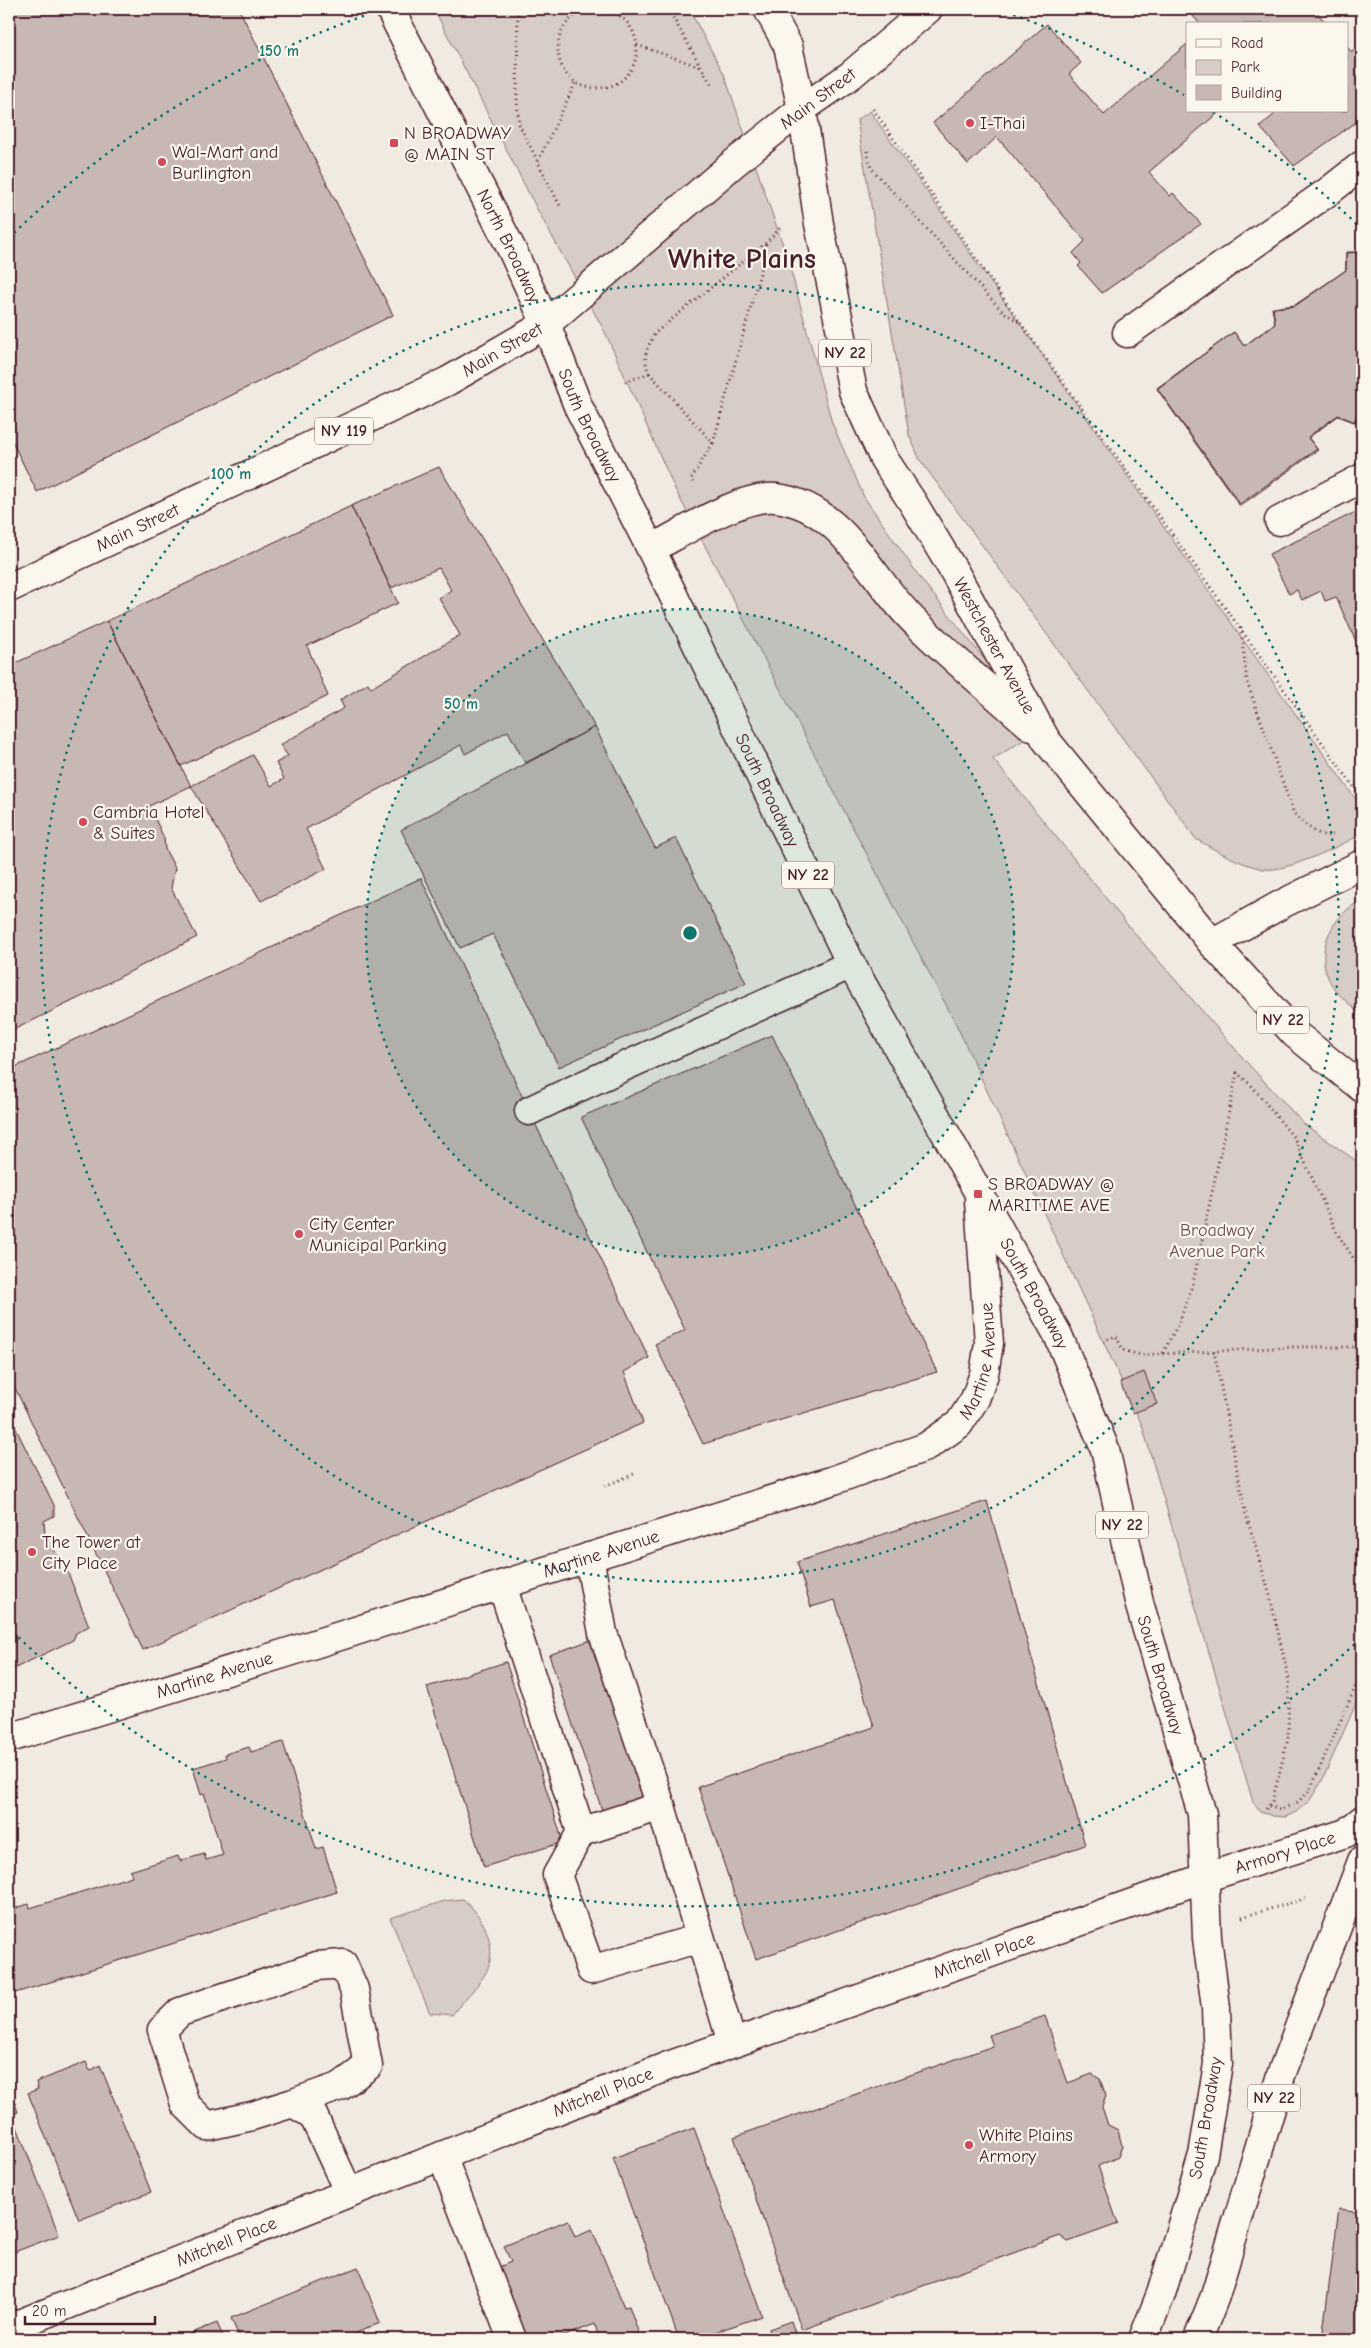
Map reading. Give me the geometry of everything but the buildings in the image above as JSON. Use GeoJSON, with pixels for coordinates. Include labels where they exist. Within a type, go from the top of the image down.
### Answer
{"type":"FeatureCollection","features":[{"type":"Feature","properties":{"kind":"main road","name":"North Broadway"},"geometry":{"type":"LineString","coordinates":[[390,9],[513,252],[546,324]]}},
{"type":"Feature","properties":{"kind":"main road","name":"NY 22"},"geometry":{"type":"LineString","coordinates":[[768,9],[788,46],[802,109]]}},
{"type":"Feature","properties":{"kind":"main road","name":"Main Street"},"geometry":{"type":"LineString","coordinates":[[9,588],[448,381],[546,324],[733,164],[802,109],[851,75],[928,9]]}},
{"type":"Feature","properties":{"kind":"main road","name":"Westchester Avenue"},"geometry":{"type":"LineString","coordinates":[[802,109],[819,224],[853,391],[884,459],[955,573],[1046,740],[1212,943],[1296,1034],[1362,1088]]}},
{"type":"Feature","properties":{"kind":"main road"},"geometry":{"type":"LineString","coordinates":[[1127,334],[1329,191],[1362,165]]}},
{"type":"Feature","properties":{"kind":"main road","name":"South Broadway"},"geometry":{"type":"LineString","coordinates":[[546,324],[578,406],[651,549],[851,964],[1058,1335],[1105,1449],[1140,1606],[1202,1814],[1207,1938],[1216,2008],[1218,2064],[1203,2155],[1173,2258],[1143,2339]]}},
{"type":"Feature","properties":{"kind":"main road"},"geometry":{"type":"LineString","coordinates":[[1279,521],[1362,478]]}},
{"type":"Feature","properties":{"kind":"main road"},"geometry":{"type":"LineString","coordinates":[[651,549],[729,508],[754,498],[775,497],[788,500],[822,514],[837,528],[914,622],[1046,740]]}},
{"type":"Feature","properties":{"kind":"main road"},"geometry":{"type":"LineString","coordinates":[[1212,943],[1282,904],[1362,864]]}},
{"type":"Feature","properties":{"kind":"main road"},"geometry":{"type":"LineString","coordinates":[[529,1111],[578,1086],[756,1010],[851,964]]}},
{"type":"Feature","properties":{"kind":"main road","name":"Martine Avenue"},"geometry":{"type":"LineString","coordinates":[[9,1738],[834,1480],[926,1447],[959,1424],[975,1399],[984,1374],[989,1343],[978,1194]]}},
{"type":"Feature","properties":{"kind":"main road"},"geometry":{"type":"LineString","coordinates":[[589,1557],[603,1633],[661,1806],[732,2043]]}},
{"type":"Feature","properties":{"kind":"main road"},"geometry":{"type":"LineString","coordinates":[[502,1585],[581,1832]]}},
{"type":"Feature","properties":{"kind":"main road"},"geometry":{"type":"LineString","coordinates":[[661,1806],[581,1832],[557,1875],[591,1970],[700,1938]]}},
{"type":"Feature","properties":{"kind":"main road","name":"Armory Place"},"geometry":{"type":"LineString","coordinates":[[1204,1878],[1346,1833],[1362,1820]]}},
{"type":"Feature","properties":{"kind":"main road","name":"NY 22"},"geometry":{"type":"LineString","coordinates":[[1198,2339],[1215,2296],[1280,2075],[1362,1861]]}},
{"type":"Feature","properties":{"kind":"main road","name":"Mitchell Place"},"geometry":{"type":"LineString","coordinates":[[9,2328],[668,2066],[1204,1878]]}},
{"type":"Feature","properties":{"kind":"main road"},"geometry":{"type":"LineString","coordinates":[[293,2103],[341,2086],[368,2066],[354,1989],[343,1964],[316,1966],[180,2012],[162,2030],[185,2104],[207,2126],[252,2116],[293,2103],[313,2115],[349,2193]]}},
{"type":"Feature","properties":{"kind":"main road"},"geometry":{"type":"LineString","coordinates":[[442,2156],[512,2339]]}},
{"type":"Feature","properties":{"kind":"path"},"geometry":{"type":"LineString","coordinates":[[518,9],[517,101],[520,124],[560,206]]}},
{"type":"Feature","properties":{"kind":"path"},"geometry":{"type":"LineString","coordinates":[[576,9],[578,13]]}},
{"type":"Feature","properties":{"kind":"path"},"geometry":{"type":"LineString","coordinates":[[594,9],[578,13],[564,26],[558,40],[557,49],[562,68],[576,82],[596,88],[607,87],[627,75],[634,65],[637,45],[631,26],[624,18],[615,12],[598,9]]}},
{"type":"Feature","properties":{"kind":"path"},"geometry":{"type":"LineString","coordinates":[[668,9],[712,86]]}},
{"type":"Feature","properties":{"kind":"path"},"geometry":{"type":"LineString","coordinates":[[637,45],[702,67]]}},
{"type":"Feature","properties":{"kind":"path"},"geometry":{"type":"LineString","coordinates":[[538,162],[576,82]]}},
{"type":"Feature","properties":{"kind":"path"},"geometry":{"type":"LineString","coordinates":[[873,109],[1021,324],[1241,627],[1362,798]]}},
{"type":"Feature","properties":{"kind":"path"},"geometry":{"type":"LineString","coordinates":[[867,151],[871,168],[1002,311],[1021,324]]}},
{"type":"Feature","properties":{"kind":"path"},"geometry":{"type":"LineString","coordinates":[[712,443],[649,373],[645,362],[645,350],[655,333],[766,243],[781,227]]}},
{"type":"Feature","properties":{"kind":"path"},"geometry":{"type":"LineString","coordinates":[[695,486],[691,479],[712,443],[764,259],[766,243]]}},
{"type":"Feature","properties":{"kind":"path"},"geometry":{"type":"LineString","coordinates":[[625,382],[649,373]]}},
{"type":"Feature","properties":{"kind":"path"},"geometry":{"type":"LineString","coordinates":[[1241,627],[1247,682],[1294,814],[1310,830],[1328,836],[1335,834]]}},
{"type":"Feature","properties":{"kind":"path"},"geometry":{"type":"LineString","coordinates":[[1163,1353],[1183,1313],[1193,1283],[1238,1073],[1252,1085],[1294,1138],[1337,1233],[1362,1271]]}},
{"type":"Feature","properties":{"kind":"path"},"geometry":{"type":"LineString","coordinates":[[1103,1341],[1116,1336],[1123,1350],[1140,1355],[1293,1347],[1362,1347]]}},
{"type":"Feature","properties":{"kind":"path"},"geometry":{"type":"LineString","coordinates":[[1214,1351],[1244,1511],[1270,1596],[1288,1681],[1288,1740],[1269,1806],[1263,1812]]}},
{"type":"Feature","properties":{"kind":"path"},"geometry":{"type":"LineString","coordinates":[[605,1486],[634,1474]]}},
{"type":"Feature","properties":{"kind":"path"},"geometry":{"type":"LineString","coordinates":[[1269,1806],[1280,1810],[1298,1802],[1310,1790],[1362,1672]]}},
{"type":"Feature","properties":{"kind":"path"},"geometry":{"type":"LineString","coordinates":[[1238,1918],[1310,1898]]}},
{"type":"Feature","properties":{"kind":"green space","name":"Broadway Avenue Park"},"geometry":{"type":"Polygon","coordinates":[[[434,9],[689,9],[724,74],[788,260],[832,423],[864,497],[921,579],[1040,730],[993,759],[1131,929],[1250,1066],[1304,1124],[1362,1165],[1362,1690],[1322,1781],[1310,1800],[1296,1812],[1285,1817],[1273,1816],[1260,1812],[1253,1802],[1142,1425],[956,1024],[675,489],[605,332],[538,211],[434,9]]]}},
{"type":"Feature","properties":{"kind":"green space"},"geometry":{"type":"Polygon","coordinates":[[[870,111],[1362,808],[1362,834],[1299,863],[1273,869],[1263,869],[1245,864],[1196,839],[920,460],[909,435],[857,120],[870,111]]]}},
{"type":"Feature","properties":{"kind":"green space"},"geometry":{"type":"Polygon","coordinates":[[[1362,900],[1362,1016],[1334,988],[1327,976],[1324,950],[1333,926],[1351,907],[1362,900]]]}},
{"type":"Feature","properties":{"kind":"green space"},"geometry":{"type":"Polygon","coordinates":[[[463,1899],[482,1921],[486,1930],[491,1949],[488,1968],[477,1985],[452,2015],[430,2013],[390,1918],[445,1901],[463,1899]]]}},
{"type":"Feature","properties":{"kind":"place","name":"I-Thai"},"geometry":{"type":"Point","coordinates":[970,123]}},
{"type":"Feature","properties":{"kind":"place","name":"N BROADWAY @ MAIN ST"},"geometry":{"type":"Point","coordinates":[394,143]}},
{"type":"Feature","properties":{"kind":"place","name":"Wal-Mart and Burlington"},"geometry":{"type":"Point","coordinates":[162,162]}},
{"type":"Feature","properties":{"kind":"place","name":"Cambria Hotel & Suites"},"geometry":{"type":"Point","coordinates":[83,822]}},
{"type":"Feature","properties":{"kind":"place","name":"S BROADWAY @ MARITIME AVE"},"geometry":{"type":"Point","coordinates":[978,1194]}},
{"type":"Feature","properties":{"kind":"place","name":"City Center Municipal Parking"},"geometry":{"type":"Point","coordinates":[299,1234]}},
{"type":"Feature","properties":{"kind":"place","name":"The Tower at City Place"},"geometry":{"type":"Point","coordinates":[32,1552]}},
{"type":"Feature","properties":{"kind":"place","name":"White Plains Armory"},"geometry":{"type":"Point","coordinates":[969,2145]}},
{"type":"Feature","properties":{"kind":"district","name":"White Plains"},"geometry":{"type":"Point","coordinates":[742,259]}}]}
